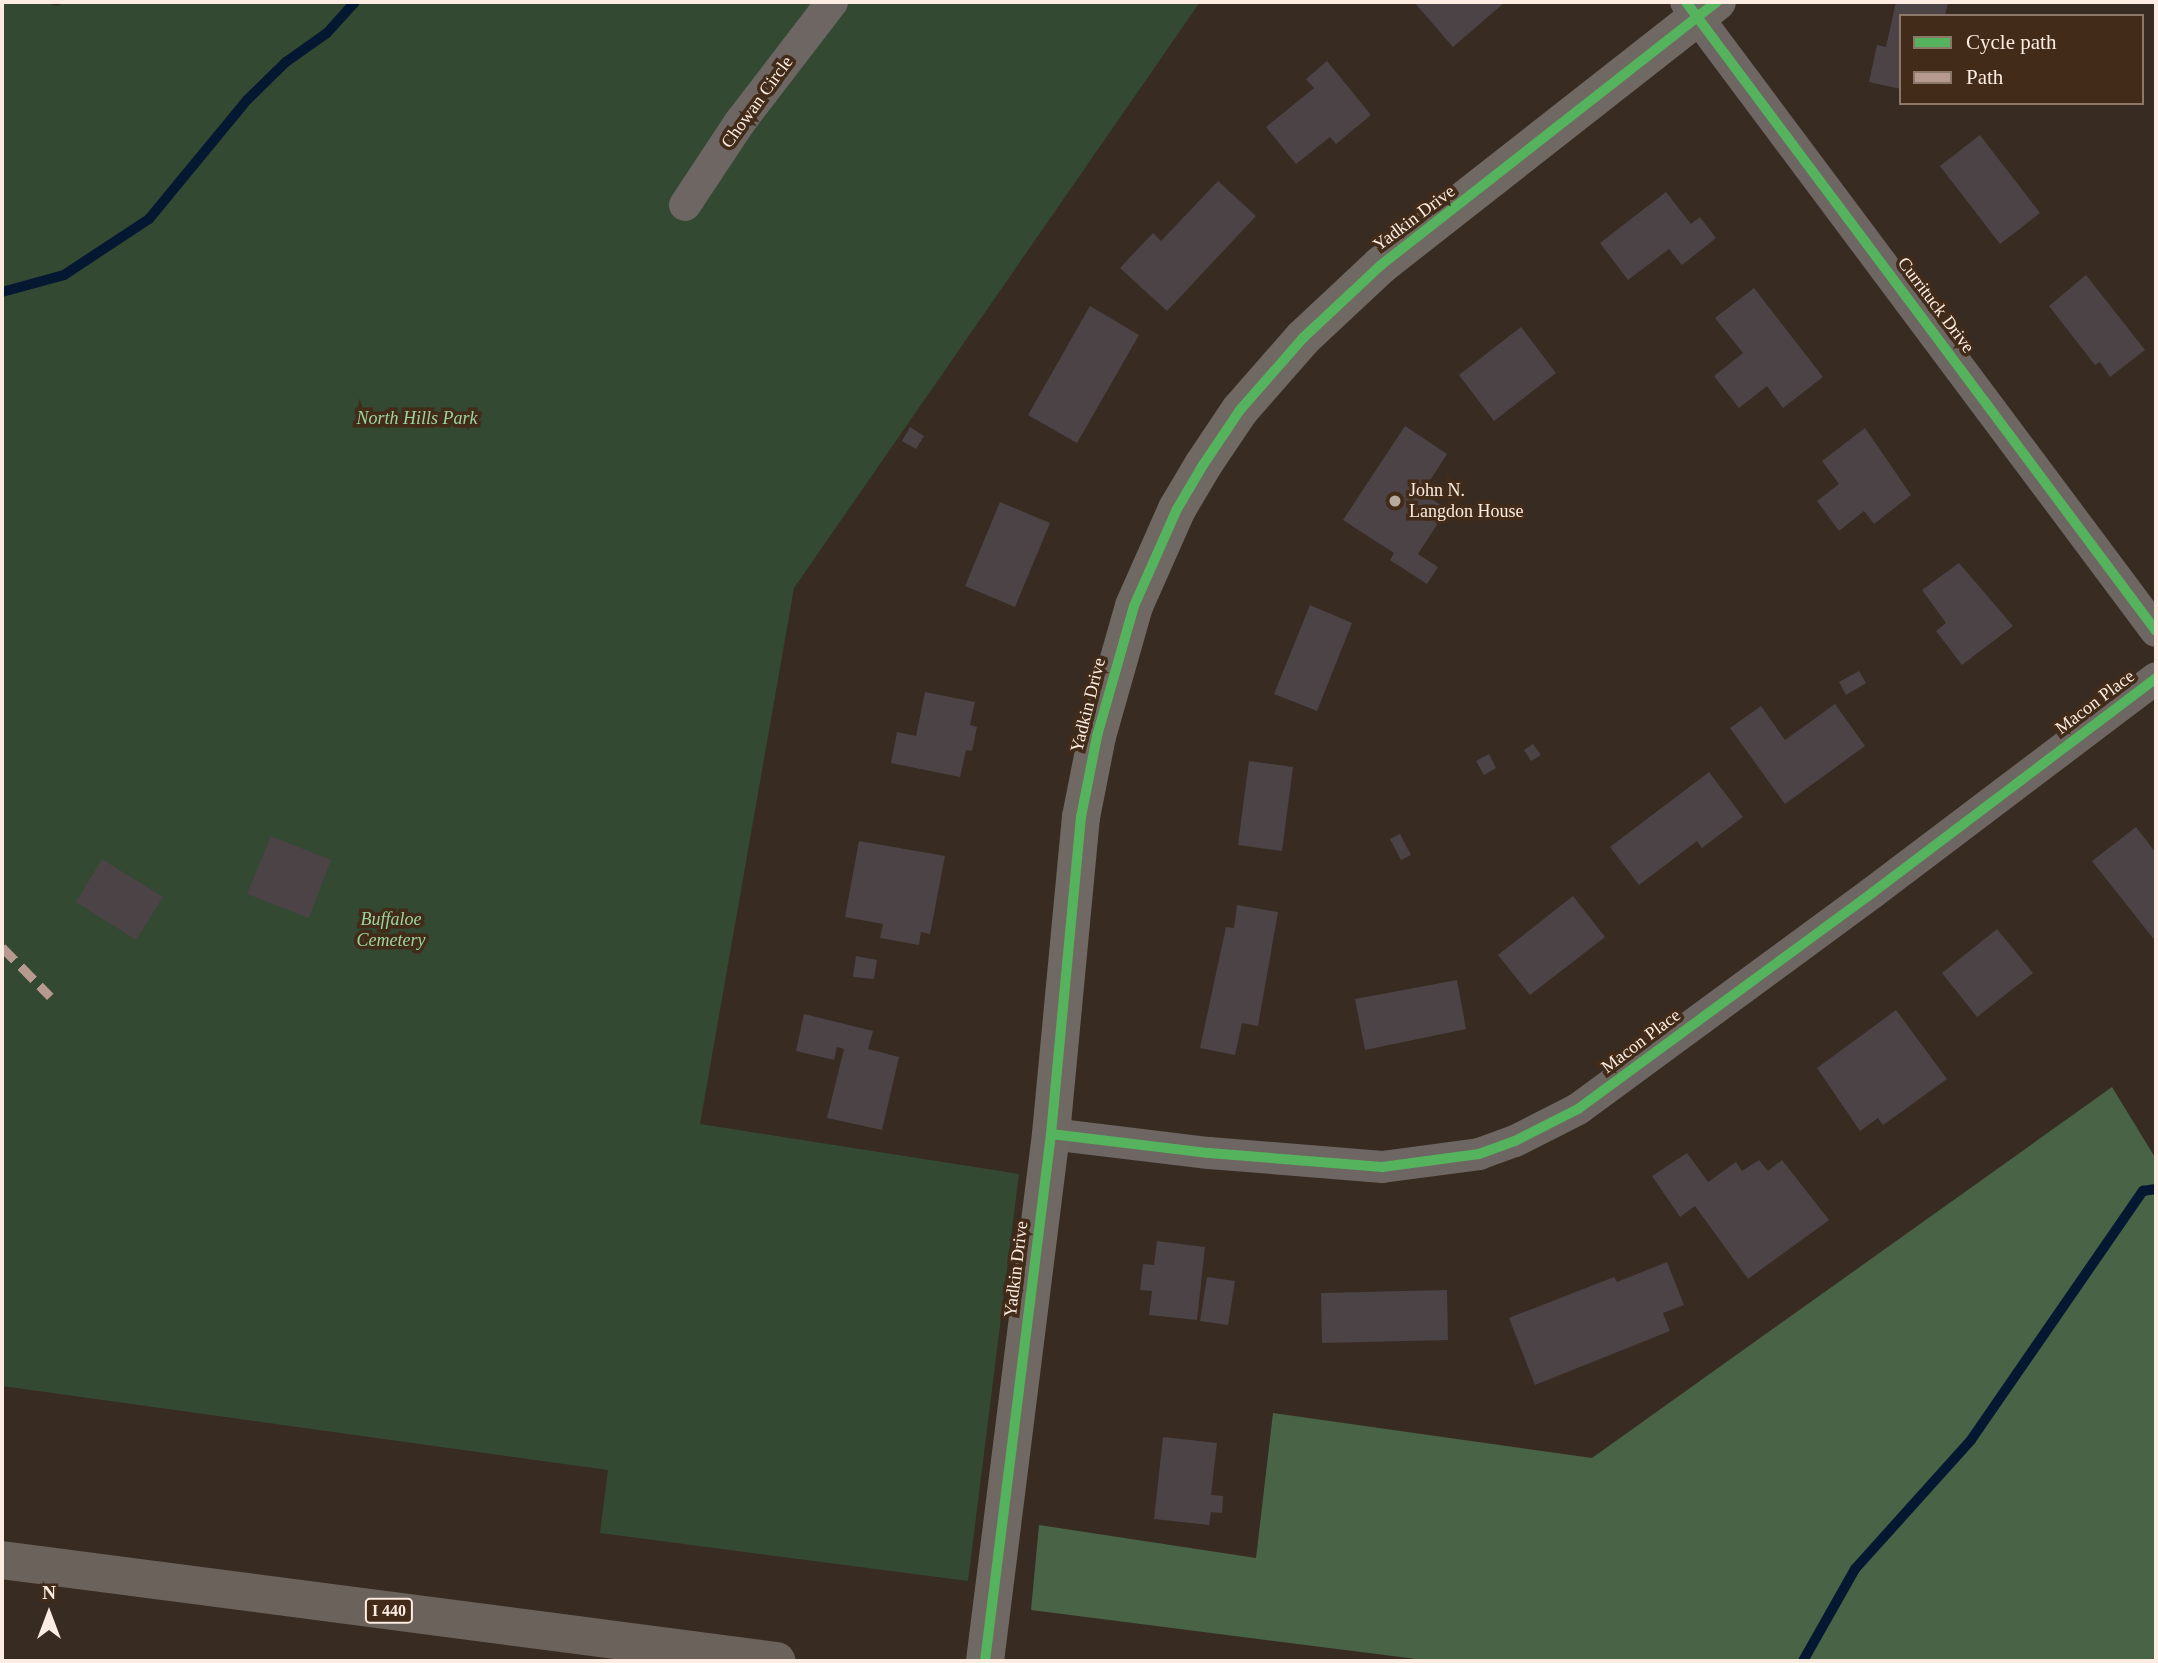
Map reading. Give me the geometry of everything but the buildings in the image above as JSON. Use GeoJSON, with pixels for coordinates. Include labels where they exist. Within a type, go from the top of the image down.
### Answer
{"type":"FeatureCollection","features":[{"type":"Feature","properties":{"kind":"highway","name":"I 440"},"geometry":{"type":"LineString","coordinates":[[2,1560],[776,1661]]}},
{"type":"Feature","properties":{"kind":"street","name":"Chowan Circle"},"geometry":{"type":"LineString","coordinates":[[685,205],[740,122],[832,2]]}},
{"type":"Feature","properties":{"kind":"street","name":"Currituck Drive"},"geometry":{"type":"LineString","coordinates":[[1700,7],[2156,631]]}},
{"type":"Feature","properties":{"kind":"street","name":"Yadkin Drive"},"geometry":{"type":"LineString","coordinates":[[985,1661],[1051,1135],[1079,832],[1097,736],[1134,606],[1177,509],[1203,465],[1240,410],[1335,305],[1700,7]]}},
{"type":"Feature","properties":{"kind":"street","name":"Macon Place"},"geometry":{"type":"LineString","coordinates":[[1051,1135],[1209,1153],[1382,1167],[1479,1154],[1515,1141],[1578,1109],[1872,893],[2156,678]]}},
{"type":"Feature","properties":{"kind":"green space","name":"North Hills Park"},"geometry":{"type":"Polygon","coordinates":[[[2,2],[42,2],[57,6],[66,2],[1200,2],[794,588],[700,1124],[1019,1174],[968,1581],[600,1533],[608,1470],[2,1386],[2,2]]]}},
{"type":"Feature","properties":{"kind":"green space"},"geometry":{"type":"Polygon","coordinates":[[[2112,1087],[2156,1159],[2156,1661],[1432,1661],[1031,1610],[1039,1525],[1256,1558],[1273,1413],[1592,1458],[2112,1087]]]}},
{"type":"Feature","properties":{"kind":"waterway"},"geometry":{"type":"LineString","coordinates":[[2,292],[64,275],[149,219],[247,100],[286,62],[327,33],[355,2]]}},
{"type":"Feature","properties":{"kind":"waterway"},"geometry":{"type":"LineString","coordinates":[[1803,1661],[1855,1569],[1971,1440],[2143,1191],[2156,1189]]}},
{"type":"Feature","properties":{"kind":"marked path"},"geometry":{"type":"LineString","coordinates":[[2,947],[50,996]]}},
{"type":"Feature","properties":{"kind":"cycle path"},"geometry":{"type":"LineString","coordinates":[[1686,2],[2156,631]]}},
{"type":"Feature","properties":{"kind":"cycle path"},"geometry":{"type":"LineString","coordinates":[[985,1661],[1051,1134],[1081,817],[1097,736],[1134,606],[1177,509],[1203,465],[1240,410],[1303,338],[1381,265],[1717,2]]}},
{"type":"Feature","properties":{"kind":"cycle path"},"geometry":{"type":"LineString","coordinates":[[1051,1134],[1209,1153],[1382,1167],[1479,1154],[1515,1141],[1578,1109],[1872,893],[2156,678]]}},
{"type":"Feature","properties":{"kind":"place","name":"John N. Langdon House"},"geometry":{"type":"Point","coordinates":[1395,501]}},
{"type":"Feature","properties":{"kind":"park label","name":"Buffaloe Cemetery"},"geometry":{"type":"Point","coordinates":[391,930]}}]}
